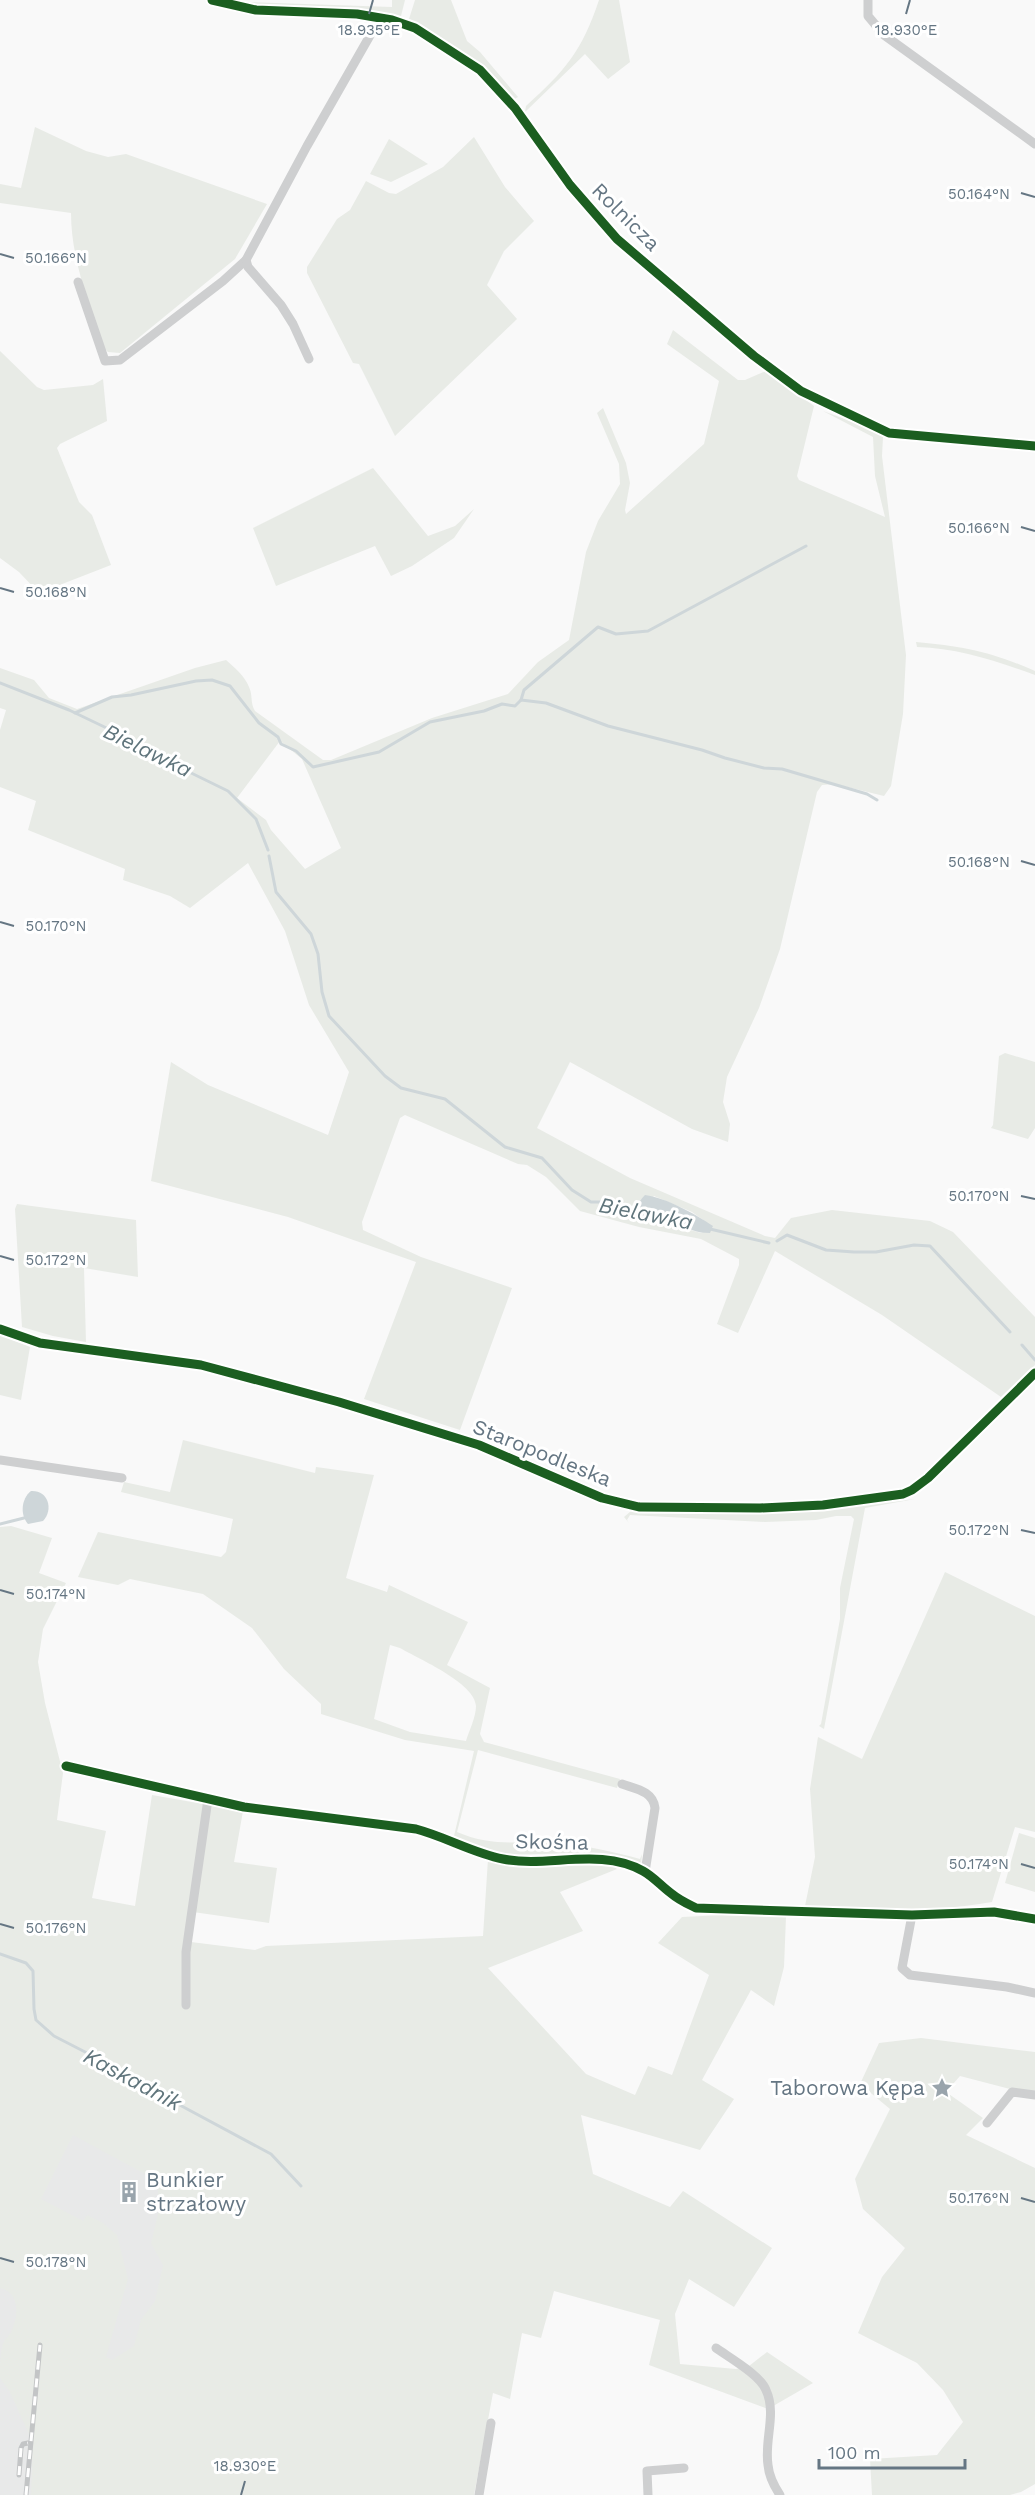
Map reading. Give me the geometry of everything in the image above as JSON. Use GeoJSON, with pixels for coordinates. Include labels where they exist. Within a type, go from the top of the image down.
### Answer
{"type":"FeatureCollection","features":[{"type":"Feature","properties":{"kind":"street","name":"Rolnicza"},"geometry":{"type":"LineString","coordinates":[[212,0],[256,10],[357,14],[415,28],[480,70],[515,108],[570,185],[617,239],[754,356],[801,391],[888,434],[1035,446]]}},
{"type":"Feature","properties":{"kind":"street"},"geometry":{"type":"LineString","coordinates":[[868,0],[868,16],[884,35],[1035,144]]}},
{"type":"Feature","properties":{"kind":"street"},"geometry":{"type":"LineString","coordinates":[[78,282],[105,361],[111,362],[120,360],[223,281],[246,260],[307,146],[380,18]]}},
{"type":"Feature","properties":{"kind":"street"},"geometry":{"type":"LineString","coordinates":[[246,260],[248,267],[281,305],[293,324],[309,359]]}},
{"type":"Feature","properties":{"kind":"street","name":"Staropodleska"},"geometry":{"type":"LineString","coordinates":[[0,1329],[40,1343],[201,1365],[339,1402],[479,1445],[602,1498],[639,1507],[760,1508],[823,1505],[903,1494],[928,1478],[1035,1373]]}},
{"type":"Feature","properties":{"kind":"street"},"geometry":{"type":"LineString","coordinates":[[0,1460],[122,1478]]}},
{"type":"Feature","properties":{"kind":"street","name":"Skośna"},"geometry":{"type":"LineString","coordinates":[[66,1766],[244,1807],[416,1829],[436,1834],[487,1855],[506,1859],[573,1858],[625,1865],[645,1872],[672,1894],[696,1908],[912,1915],[994,1912],[1035,1919]]}},
{"type":"Feature","properties":{"kind":"street"},"geometry":{"type":"LineString","coordinates":[[622,1784],[649,1794],[654,1802],[645,1872]]}},
{"type":"Feature","properties":{"kind":"street"},"geometry":{"type":"LineString","coordinates":[[186,2005],[186,1952],[208,1799]]}},
{"type":"Feature","properties":{"kind":"street"},"geometry":{"type":"LineString","coordinates":[[912,1915],[902,1968],[904,1972],[910,1975],[1007,1987],[1035,1993]]}},
{"type":"Feature","properties":{"kind":"street"},"geometry":{"type":"LineString","coordinates":[[987,2123],[1012,2092],[1035,2095]]}},
{"type":"Feature","properties":{"kind":"street"},"geometry":{"type":"LineString","coordinates":[[716,2348],[756,2378],[766,2389],[770,2403],[767,2464],[772,2482],[780,2495]]}},
{"type":"Feature","properties":{"kind":"street"},"geometry":{"type":"LineString","coordinates":[[479,2495],[491,2423]]}},
{"type":"Feature","properties":{"kind":"street"},"geometry":{"type":"LineString","coordinates":[[648,2495],[646,2471],[684,2468]]}},
{"type":"Feature","properties":{"kind":"shaded area"},"geometry":{"type":"Polygon","coordinates":[[[392,0],[405,0],[401,16],[339,8],[259,6],[250,2],[392,7],[392,0]]]}},
{"type":"Feature","properties":{"kind":"shaded area"},"geometry":{"type":"Polygon","coordinates":[[[415,0],[451,0],[467,41],[480,52],[518,97],[513,100],[465,55],[438,35],[409,19],[415,0]]]}},
{"type":"Feature","properties":{"kind":"shaded area"},"geometry":{"type":"Polygon","coordinates":[[[599,0],[619,0],[630,62],[608,79],[585,54],[525,112],[526,106],[562,71],[579,47],[599,0]]]}},
{"type":"Feature","properties":{"kind":"shaded area"},"geometry":{"type":"Polygon","coordinates":[[[35,127],[86,151],[108,157],[126,154],[267,204],[235,259],[120,353],[108,352],[103,347],[77,264],[71,213],[0,203],[0,184],[21,188],[35,127]]]}},
{"type":"Feature","properties":{"kind":"shaded area"},"geometry":{"type":"Polygon","coordinates":[[[474,137],[505,187],[534,221],[504,251],[487,285],[517,319],[395,436],[359,364],[353,363],[307,273],[307,267],[337,219],[350,210],[366,181],[389,193],[396,194],[443,167],[474,137]]]}},
{"type":"Feature","properties":{"kind":"shaded area"},"geometry":{"type":"Polygon","coordinates":[[[389,139],[428,164],[391,182],[370,174],[389,139]]]}},
{"type":"Feature","properties":{"kind":"shaded area"},"geometry":{"type":"Polygon","coordinates":[[[673,330],[738,380],[745,380],[766,371],[814,406],[797,476],[799,480],[885,517],[875,476],[873,437],[823,411],[880,432],[883,437],[882,456],[906,655],[903,714],[891,786],[884,796],[835,784],[822,785],[817,792],[780,949],[759,1008],[727,1077],[723,1102],[730,1124],[728,1142],[692,1129],[570,1062],[537,1128],[630,1178],[765,1236],[775,1238],[791,1218],[832,1210],[930,1221],[953,1232],[1035,1317],[1035,1365],[1001,1397],[882,1315],[775,1251],[738,1333],[717,1324],[739,1265],[739,1259],[701,1239],[639,1227],[580,1211],[546,1177],[527,1165],[518,1164],[405,1115],[400,1118],[362,1222],[363,1230],[421,1257],[512,1288],[460,1430],[364,1399],[416,1262],[288,1217],[151,1181],[171,1062],[208,1085],[328,1135],[349,1072],[309,1005],[285,931],[248,863],[190,908],[170,896],[123,880],[125,869],[28,830],[36,801],[0,787],[0,730],[6,710],[0,708],[0,668],[34,680],[49,698],[77,709],[195,668],[226,660],[247,683],[255,711],[323,760],[331,760],[432,718],[508,694],[538,662],[569,640],[586,552],[598,521],[620,484],[619,464],[597,413],[603,408],[626,463],[630,483],[626,514],[704,444],[719,381],[667,344],[673,330]],[[280,741],[237,798],[266,820],[271,830],[305,869],[341,848],[302,759],[280,741]],[[654,1196],[635,1211],[636,1220],[670,1222],[680,1220],[684,1228],[701,1233],[713,1227],[692,1212],[654,1196]]]}},
{"type":"Feature","properties":{"kind":"shaded area"},"geometry":{"type":"Polygon","coordinates":[[[0,351],[37,387],[44,390],[93,385],[103,379],[107,421],[60,444],[57,448],[79,502],[92,515],[111,565],[39,593],[19,572],[0,558],[0,351]]]}},
{"type":"Feature","properties":{"kind":"shaded area"},"geometry":{"type":"Polygon","coordinates":[[[373,468],[428,536],[455,526],[474,509],[454,538],[412,566],[391,576],[375,546],[276,586],[253,528],[373,468]]]}},
{"type":"Feature","properties":{"kind":"shaded area"},"geometry":{"type":"Polygon","coordinates":[[[916,642],[963,648],[991,655],[1035,671],[1035,675],[962,653],[917,647],[916,642]]]}},
{"type":"Feature","properties":{"kind":"shaded area"},"geometry":{"type":"Polygon","coordinates":[[[1005,1053],[1035,1062],[1035,1128],[1028,1139],[991,1128],[999,1056],[1005,1053]]]}},
{"type":"Feature","properties":{"kind":"shaded area"},"geometry":{"type":"Polygon","coordinates":[[[17,1204],[136,1220],[138,1277],[84,1268],[86,1342],[22,1327],[15,1209],[17,1204]]]}},
{"type":"Feature","properties":{"kind":"shaded area"},"geometry":{"type":"Polygon","coordinates":[[[0,1335],[30,1347],[21,1400],[0,1395],[0,1335]]]}},
{"type":"Feature","properties":{"kind":"shaded area"},"geometry":{"type":"Polygon","coordinates":[[[183,1440],[315,1473],[316,1467],[374,1475],[346,1578],[387,1592],[389,1585],[468,1622],[447,1665],[490,1688],[480,1734],[484,1742],[620,1779],[617,1788],[478,1750],[457,1832],[493,1842],[575,1845],[640,1859],[642,1854],[641,1865],[600,1856],[571,1853],[505,1855],[473,1845],[454,1836],[474,1751],[405,1740],[321,1714],[321,1704],[284,1669],[252,1628],[203,1594],[130,1579],[118,1585],[78,1577],[98,1532],[221,1557],[226,1552],[233,1519],[121,1492],[124,1482],[170,1492],[183,1440]],[[390,1645],[374,1719],[410,1732],[466,1741],[476,1710],[473,1697],[457,1680],[400,1648],[390,1645]]]}},
{"type":"Feature","properties":{"kind":"shaded area"},"geometry":{"type":"Polygon","coordinates":[[[915,1499],[865,1508],[824,1729],[819,1726],[840,1619],[840,1588],[854,1519],[851,1516],[836,1516],[816,1520],[765,1522],[630,1515],[627,1520],[629,1523],[624,1517],[631,1511],[694,1514],[795,1512],[915,1499]]]}},
{"type":"Feature","properties":{"kind":"shaded area"},"geometry":{"type":"Polygon","coordinates":[[[11,1526],[52,1538],[39,1573],[66,1583],[43,1629],[38,1662],[45,1703],[63,1773],[57,1820],[106,1831],[92,1898],[135,1906],[152,1795],[243,1811],[234,1862],[277,1868],[269,1923],[193,1912],[191,1942],[255,1950],[266,1946],[483,1936],[488,1859],[613,1866],[617,1869],[560,1892],[583,1931],[488,1968],[586,2074],[635,2095],[648,2066],[672,2075],[709,1975],[658,1943],[682,1917],[723,1915],[786,1917],[784,1967],[774,2006],[751,1990],[702,2080],[734,2099],[700,2150],[581,2115],[593,2174],[670,2207],[683,2191],[772,2248],[734,2307],[689,2279],[675,2314],[680,2364],[736,2369],[749,2366],[767,2352],[813,2383],[768,2409],[649,2365],[660,2320],[554,2291],[541,2338],[522,2333],[510,2399],[493,2393],[474,2495],[31,2495],[33,2443],[10,2392],[0,2378],[2,2348],[14,2326],[16,2306],[11,2294],[0,2288],[0,1527],[11,1526]],[[73,2135],[41,2199],[83,2221],[87,2215],[103,2223],[117,2235],[128,2279],[106,2357],[112,2360],[134,2346],[141,2320],[155,2301],[163,2265],[151,2243],[158,2214],[158,2181],[73,2135]]]}},
{"type":"Feature","properties":{"kind":"shaded area"},"geometry":{"type":"Polygon","coordinates":[[[945,1572],[1035,1616],[1035,1832],[1015,1827],[992,1902],[969,1906],[899,1910],[805,1906],[815,1857],[810,1789],[818,1737],[862,1759],[945,1572]]]}},
{"type":"Feature","properties":{"kind":"shaded area"},"geometry":{"type":"Polygon","coordinates":[[[1019,1833],[1035,1838],[1035,1892],[1005,1883],[1019,1833]]]}},
{"type":"Feature","properties":{"kind":"shaded area"},"geometry":{"type":"Polygon","coordinates":[[[0,2021],[225,2130],[132,2495],[0,2495],[0,2021]]]}},
{"type":"Feature","properties":{"kind":"shaded area"},"geometry":{"type":"Polygon","coordinates":[[[921,2038],[1035,2052],[1035,2092],[1010,2089],[960,2076],[946,2092],[983,2118],[966,2135],[1035,2168],[1035,2484],[1010,2495],[872,2495],[870,2459],[937,2455],[963,2422],[943,2390],[917,2363],[858,2333],[882,2277],[905,2248],[863,2209],[855,2179],[890,2109],[860,2084],[879,2043],[921,2038]]]}},
{"type":"Feature","properties":{"kind":"water"},"geometry":{"type":"Polygon","coordinates":[[[645,1195],[671,1203],[698,1217],[713,1226],[710,1233],[693,1230],[680,1220],[636,1221],[637,1207],[645,1195]]]}},
{"type":"Feature","properties":{"kind":"water"},"geometry":{"type":"Polygon","coordinates":[[[31,1491],[42,1494],[49,1506],[43,1521],[28,1524],[23,1507],[25,1498],[31,1491]]]}},
{"type":"Feature","properties":{"kind":"waterway"},"geometry":{"type":"LineString","coordinates":[[521,700],[524,690],[598,627],[616,634],[648,631],[806,546]]}},
{"type":"Feature","properties":{"kind":"waterway"},"geometry":{"type":"LineString","coordinates":[[75,713],[112,697],[212,680],[230,686],[259,723],[278,737],[281,744],[296,751],[313,767],[379,752],[430,722],[484,711],[502,704],[515,706],[521,700],[546,703],[608,726],[725,758],[764,768],[782,769],[867,794],[877,800]]}},
{"type":"Feature","properties":{"kind":"waterway","name":"Bielawka"},"geometry":{"type":"LineString","coordinates":[[0,683],[69,710],[140,744],[228,791],[256,819],[268,850]]}},
{"type":"Feature","properties":{"kind":"waterway","name":"Bielawka"},"geometry":{"type":"LineString","coordinates":[[269,856],[276,892],[311,934],[318,954],[322,992],[329,1016],[385,1076],[401,1088],[445,1099],[505,1147],[542,1158],[572,1190],[591,1202],[618,1202],[637,1212]]}},
{"type":"Feature","properties":{"kind":"waterway","name":"Bielawka"},"geometry":{"type":"LineString","coordinates":[[710,1229],[769,1243]]}},
{"type":"Feature","properties":{"kind":"waterway","name":"Bielawka"},"geometry":{"type":"LineString","coordinates":[[777,1241],[787,1235],[826,1250],[854,1252],[876,1252],[914,1245],[930,1246],[1010,1332]]}},
{"type":"Feature","properties":{"kind":"waterway","name":"Bielawka"},"geometry":{"type":"LineString","coordinates":[[1022,1345],[1035,1360]]}},
{"type":"Feature","properties":{"kind":"waterway"},"geometry":{"type":"LineString","coordinates":[[0,1524],[24,1518]]}},
{"type":"Feature","properties":{"kind":"waterway","name":"Kaskadnik"},"geometry":{"type":"LineString","coordinates":[[0,1954],[26,1963],[33,1971],[36,2020],[54,2036],[159,2090],[176,2103],[271,2154],[301,2186]]}},
{"type":"Feature","properties":{"kind":"railway"},"geometry":{"type":"LineString","coordinates":[[26,2495],[40,2345]]}},
{"type":"Feature","properties":{"kind":"railway"},"geometry":{"type":"LineString","coordinates":[[19,2475],[21,2448],[23,2444],[28,2443]]}},
{"type":"Feature","properties":{"kind":"cycle path"},"geometry":{"type":"LineString","coordinates":[[212,0],[256,10],[357,14],[392,20],[415,28],[480,70],[515,108],[570,185],[617,239],[754,356],[801,391],[889,433],[1035,446]]}},
{"type":"Feature","properties":{"kind":"cycle path"},"geometry":{"type":"LineString","coordinates":[[0,1329],[40,1343],[201,1365],[339,1402],[479,1445],[602,1498],[639,1507],[760,1508],[823,1505],[903,1494],[928,1478],[1035,1373]]}},
{"type":"Feature","properties":{"kind":"cycle path"},"geometry":{"type":"LineString","coordinates":[[66,1766],[244,1807],[416,1829],[503,1859],[520,1861],[609,1860],[647,1873],[675,1896],[696,1908],[912,1915],[994,1912],[1035,1919]]}},
{"type":"Feature","properties":{"kind":"place","name":"Taborowa Kępa"},"geometry":{"type":"Point","coordinates":[942,2088]}},
{"type":"Feature","properties":{"kind":"place","name":"Bunkier strzałowy"},"geometry":{"type":"Point","coordinates":[129,2192]}}]}
